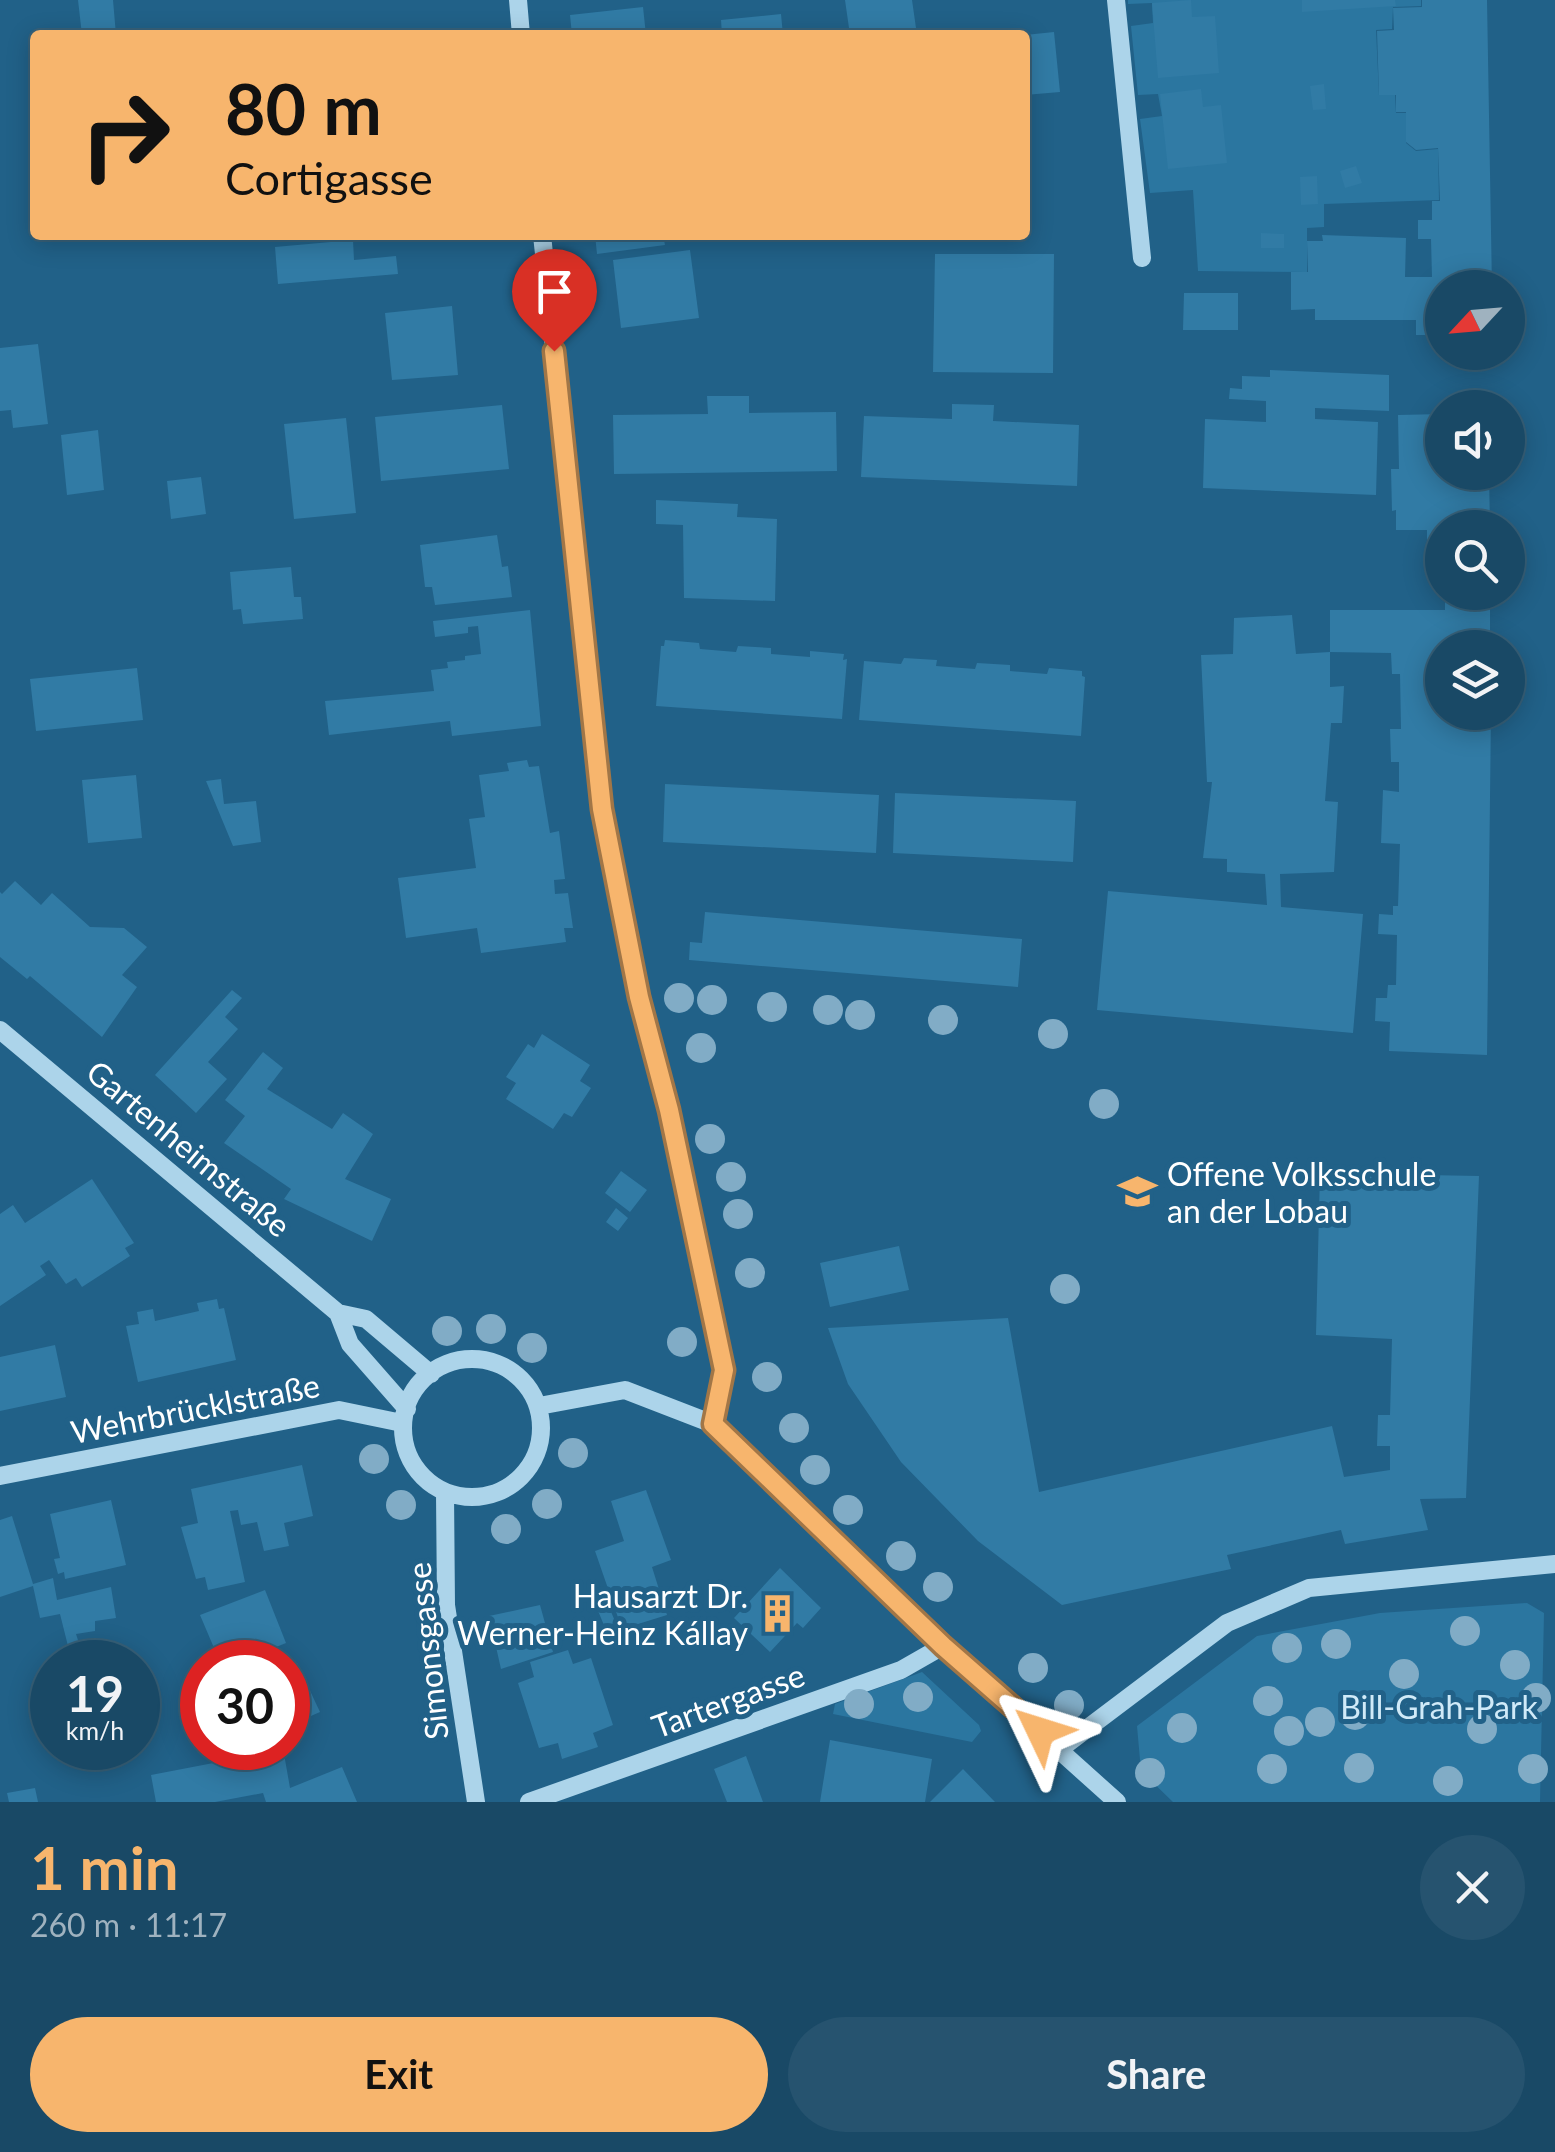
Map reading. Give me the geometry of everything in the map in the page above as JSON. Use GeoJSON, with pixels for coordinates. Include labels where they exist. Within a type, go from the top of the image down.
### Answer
{"type":"FeatureCollection","features":[{"type":"Feature","properties":{"kind":"street"},"geometry":{"type":"LineString","coordinates":[[518,0],[521,30]]}},
{"type":"Feature","properties":{"kind":"street"},"geometry":{"type":"LineString","coordinates":[[1116,0],[1142,258]]}},
{"type":"Feature","properties":{"kind":"street"},"geometry":{"type":"LineString","coordinates":[[543,240],[602,809],[639,997],[669,1110],[724,1370],[713,1424]]}},
{"type":"Feature","properties":{"kind":"street","name":"Gartenheimstraße"},"geometry":{"type":"LineString","coordinates":[[0,1030],[338,1313],[366,1319],[430,1374]]}},
{"type":"Feature","properties":{"kind":"street","name":"Gartenheimstraße"},"geometry":{"type":"LineString","coordinates":[[338,1313],[350,1344],[404,1416],[414,1469],[445,1493]]}},
{"type":"Feature","properties":{"kind":"street"},"geometry":{"type":"LineString","coordinates":[[404,1416],[418,1383],[447,1362],[477,1357],[514,1371],[540,1406],[542,1433],[534,1461],[506,1490],[468,1498],[445,1493]]}},
{"type":"Feature","properties":{"kind":"street"},"geometry":{"type":"LineString","coordinates":[[540,1406],[625,1390],[713,1424],[943,1646],[1118,1802]]}},
{"type":"Feature","properties":{"kind":"street","name":"Wehrbrücklstraße"},"geometry":{"type":"LineString","coordinates":[[0,1476],[339,1410],[404,1416]]}},
{"type":"Feature","properties":{"kind":"street","name":"Simonsgasse"},"geometry":{"type":"LineString","coordinates":[[445,1493],[446,1604],[476,1802]]}},
{"type":"Feature","properties":{"kind":"street"},"geometry":{"type":"LineString","coordinates":[[1060,1749],[1228,1622],[1310,1588],[1555,1564]]}},
{"type":"Feature","properties":{"kind":"street","name":"Tartergasse"},"geometry":{"type":"LineString","coordinates":[[529,1802],[901,1670],[943,1646]]}},
{"type":"Feature","properties":{"kind":"green space"},"geometry":{"type":"Polygon","coordinates":[[[1128,0],[1421,0],[1421,6],[1393,7],[1392,29],[1376,30],[1379,95],[1395,95],[1396,113],[1406,113],[1406,143],[1416,151],[1438,149],[1439,200],[1324,204],[1324,227],[1307,228],[1307,272],[1198,271],[1193,190],[1150,193],[1140,119],[1162,116],[1158,94],[1138,95],[1131,26],[1153,23],[1152,3],[1128,4],[1128,0]]]}},
{"type":"Feature","properties":{"kind":"green space","name":"Bill-Grah-Park"},"geometry":{"type":"Polygon","coordinates":[[[1527,1603],[1544,1613],[1540,1802],[1173,1802],[1141,1771],[1137,1726],[1257,1636],[1380,1613],[1527,1603]]]}},
{"type":"Feature","properties":{"kind":"green space"},"geometry":{"type":"Polygon","coordinates":[[[922,1672],[979,1725],[981,1731],[972,1742],[833,1714],[835,1704],[922,1672]]]}},
{"type":"Feature","properties":{"kind":"building"},"geometry":{"type":"Polygon","coordinates":[[[78,0],[113,0],[116,30],[81,30],[78,0]]]}},
{"type":"Feature","properties":{"kind":"building"},"geometry":{"type":"Polygon","coordinates":[[[845,0],[912,0],[916,28],[849,30],[845,0]]]}},
{"type":"Feature","properties":{"kind":"building"},"geometry":{"type":"Polygon","coordinates":[[[1191,0],[1192,17],[1215,16],[1219,73],[1158,78],[1152,3],[1191,0]]]}},
{"type":"Feature","properties":{"kind":"building"},"geometry":{"type":"Polygon","coordinates":[[[1302,0],[1395,0],[1396,6],[1302,12],[1302,0]]]}},
{"type":"Feature","properties":{"kind":"building"},"geometry":{"type":"Polygon","coordinates":[[[1422,0],[1487,0],[1492,270],[1432,270],[1431,239],[1418,239],[1418,220],[1432,220],[1432,201],[1440,201],[1438,148],[1416,150],[1406,142],[1406,112],[1396,112],[1396,95],[1379,95],[1377,31],[1394,30],[1393,8],[1422,7],[1422,0]]]}},
{"type":"Feature","properties":{"kind":"building"},"geometry":{"type":"Polygon","coordinates":[[[643,7],[645,30],[572,30],[570,15],[643,7]]]}},
{"type":"Feature","properties":{"kind":"building"},"geometry":{"type":"Polygon","coordinates":[[[781,14],[783,30],[722,30],[721,20],[781,14]]]}},
{"type":"Feature","properties":{"kind":"building"},"geometry":{"type":"Polygon","coordinates":[[[1054,32],[1060,92],[1030,95],[1030,34],[1054,32]]]}},
{"type":"Feature","properties":{"kind":"building"},"geometry":{"type":"Polygon","coordinates":[[[1324,84],[1326,109],[1313,110],[1310,86],[1324,84]]]}},
{"type":"Feature","properties":{"kind":"building"},"geometry":{"type":"Polygon","coordinates":[[[1201,89],[1203,107],[1221,105],[1227,163],[1168,169],[1160,94],[1201,89]]]}},
{"type":"Feature","properties":{"kind":"building"},"geometry":{"type":"Polygon","coordinates":[[[1356,166],[1362,183],[1345,188],[1340,171],[1356,166]]]}},
{"type":"Feature","properties":{"kind":"building"},"geometry":{"type":"Polygon","coordinates":[[[1317,176],[1318,204],[1301,205],[1300,177],[1317,176]]]}},
{"type":"Feature","properties":{"kind":"building"},"geometry":{"type":"Polygon","coordinates":[[[1261,233],[1284,234],[1284,248],[1261,248],[1261,233]]]}},
{"type":"Feature","properties":{"kind":"building"},"geometry":{"type":"Polygon","coordinates":[[[1322,235],[1406,238],[1405,277],[1425,277],[1425,335],[1416,335],[1416,320],[1315,320],[1315,309],[1291,310],[1291,272],[1308,272],[1307,241],[1323,241],[1322,235]]]}},
{"type":"Feature","properties":{"kind":"building"},"geometry":{"type":"Polygon","coordinates":[[[353,240],[354,260],[396,256],[398,274],[278,284],[275,247],[353,240]]]}},
{"type":"Feature","properties":{"kind":"building"},"geometry":{"type":"Polygon","coordinates":[[[596,240],[664,240],[665,245],[597,254],[596,240]]]}},
{"type":"Feature","properties":{"kind":"building"},"geometry":{"type":"Polygon","coordinates":[[[690,250],[699,318],[621,328],[613,260],[690,250]]]}},
{"type":"Feature","properties":{"kind":"building"},"geometry":{"type":"Polygon","coordinates":[[[935,254],[1054,254],[1053,373],[933,372],[935,254]]]}},
{"type":"Feature","properties":{"kind":"building"},"geometry":{"type":"Polygon","coordinates":[[[1184,293],[1238,293],[1238,330],[1183,330],[1184,293]]]}},
{"type":"Feature","properties":{"kind":"building"},"geometry":{"type":"Polygon","coordinates":[[[452,306],[458,375],[392,380],[385,313],[452,306]]]}},
{"type":"Feature","properties":{"kind":"building"},"geometry":{"type":"Polygon","coordinates":[[[38,344],[48,424],[13,428],[11,410],[0,411],[0,348],[38,344]]]}},
{"type":"Feature","properties":{"kind":"building"},"geometry":{"type":"Polygon","coordinates":[[[1270,370],[1389,375],[1389,411],[1315,408],[1315,419],[1378,422],[1376,495],[1203,488],[1205,419],[1266,422],[1266,401],[1229,399],[1230,388],[1242,389],[1242,376],[1270,377],[1270,370]]]}},
{"type":"Feature","properties":{"kind":"building"},"geometry":{"type":"Polygon","coordinates":[[[707,396],[749,396],[749,413],[836,412],[837,471],[614,474],[613,415],[708,414],[707,396]]]}},
{"type":"Feature","properties":{"kind":"building"},"geometry":{"type":"Polygon","coordinates":[[[952,404],[994,405],[993,421],[1079,425],[1077,486],[861,477],[864,416],[952,419],[952,404]]]}},
{"type":"Feature","properties":{"kind":"building"},"geometry":{"type":"Polygon","coordinates":[[[502,405],[509,469],[381,481],[375,417],[502,405]]]}},
{"type":"Feature","properties":{"kind":"building"},"geometry":{"type":"Polygon","coordinates":[[[1425,414],[1425,490],[1489,490],[1490,510],[1425,510],[1425,530],[1396,530],[1391,469],[1399,469],[1398,415],[1425,414]]]}},
{"type":"Feature","properties":{"kind":"building"},"geometry":{"type":"Polygon","coordinates":[[[346,418],[356,513],[294,519],[284,424],[346,418]]]}},
{"type":"Feature","properties":{"kind":"building"},"geometry":{"type":"Polygon","coordinates":[[[98,430],[104,490],[67,495],[61,435],[98,430]]]}},
{"type":"Feature","properties":{"kind":"building"},"geometry":{"type":"Polygon","coordinates":[[[201,477],[206,514],[171,519],[167,481],[201,477]]]}},
{"type":"Feature","properties":{"kind":"building"},"geometry":{"type":"Polygon","coordinates":[[[656,500],[738,504],[737,517],[777,519],[775,601],[684,598],[683,525],[656,524],[656,500]]]}},
{"type":"Feature","properties":{"kind":"building"},"geometry":{"type":"Polygon","coordinates":[[[497,535],[502,567],[508,566],[512,597],[435,605],[432,587],[425,587],[420,545],[497,535]]]}},
{"type":"Feature","properties":{"kind":"building"},"geometry":{"type":"Polygon","coordinates":[[[291,567],[294,597],[301,597],[303,619],[243,624],[241,609],[233,610],[230,572],[291,567]]]}},
{"type":"Feature","properties":{"kind":"building"},"geometry":{"type":"Polygon","coordinates":[[[530,610],[541,726],[452,736],[450,721],[329,735],[325,701],[434,691],[431,670],[448,668],[447,662],[481,654],[478,626],[468,627],[468,633],[435,637],[433,621],[530,610]]]}},
{"type":"Feature","properties":{"kind":"building"},"geometry":{"type":"Polygon","coordinates":[[[1330,610],[1490,610],[1490,630],[1425,630],[1425,730],[1491,730],[1487,1055],[1389,1051],[1390,1022],[1375,1021],[1376,998],[1387,998],[1388,985],[1396,985],[1397,935],[1378,934],[1379,914],[1393,915],[1393,906],[1398,906],[1400,844],[1381,843],[1383,790],[1399,792],[1399,762],[1391,762],[1390,729],[1401,729],[1400,674],[1392,674],[1391,653],[1330,652],[1330,610]]]}},
{"type":"Feature","properties":{"kind":"building"},"geometry":{"type":"Polygon","coordinates":[[[1292,615],[1296,654],[1330,652],[1330,687],[1344,686],[1342,723],[1331,723],[1325,801],[1338,802],[1334,872],[1280,874],[1281,907],[1363,914],[1353,1033],[1097,1010],[1108,891],[1267,905],[1265,874],[1227,872],[1227,859],[1203,858],[1212,782],[1207,782],[1201,655],[1233,654],[1234,618],[1292,615]]]}},
{"type":"Feature","properties":{"kind":"building"},"geometry":{"type":"Polygon","coordinates":[[[665,640],[699,643],[700,649],[736,652],[738,646],[771,648],[771,654],[810,657],[810,651],[844,654],[843,660],[847,659],[842,719],[656,706],[661,646],[665,640]]]}},
{"type":"Feature","properties":{"kind":"building"},"geometry":{"type":"Polygon","coordinates":[[[904,658],[937,660],[936,666],[975,669],[977,663],[1010,665],[1010,671],[1047,674],[1049,668],[1082,671],[1085,677],[1081,736],[859,720],[864,661],[901,664],[904,658]]]}},
{"type":"Feature","properties":{"kind":"building"},"geometry":{"type":"Polygon","coordinates":[[[137,668],[143,720],[36,731],[30,679],[137,668]]]}},
{"type":"Feature","properties":{"kind":"building"},"geometry":{"type":"Polygon","coordinates":[[[527,760],[529,767],[539,766],[550,833],[559,831],[565,879],[554,880],[555,894],[568,893],[573,928],[564,928],[566,942],[481,953],[477,928],[406,938],[398,878],[476,868],[469,819],[485,817],[479,775],[509,771],[507,763],[527,760]]]}},
{"type":"Feature","properties":{"kind":"building"},"geometry":{"type":"Polygon","coordinates":[[[136,775],[142,838],[88,843],[82,780],[136,775]]]}},
{"type":"Feature","properties":{"kind":"building"},"geometry":{"type":"Polygon","coordinates":[[[221,779],[224,804],[256,801],[261,842],[233,846],[206,781],[221,779]]]}},
{"type":"Feature","properties":{"kind":"building"},"geometry":{"type":"Polygon","coordinates":[[[665,784],[879,795],[876,853],[663,842],[665,784]]]}},
{"type":"Feature","properties":{"kind":"building"},"geometry":{"type":"Polygon","coordinates":[[[895,793],[1076,801],[1073,862],[893,853],[895,793]]]}},
{"type":"Feature","properties":{"kind":"building"},"geometry":{"type":"Polygon","coordinates":[[[15,881],[41,905],[52,893],[90,927],[124,928],[147,947],[122,975],[137,987],[102,1037],[30,976],[27,979],[0,957],[0,892],[15,881]]]}},
{"type":"Feature","properties":{"kind":"building"},"geometry":{"type":"Polygon","coordinates":[[[705,912],[1022,939],[1018,987],[689,960],[690,942],[702,943],[705,912]]]}},
{"type":"Feature","properties":{"kind":"building"},"geometry":{"type":"Polygon","coordinates":[[[232,990],[242,998],[225,1017],[238,1029],[208,1062],[227,1079],[196,1113],[155,1075],[232,990]]]}},
{"type":"Feature","properties":{"kind":"building"},"geometry":{"type":"Polygon","coordinates":[[[542,1034],[590,1065],[580,1081],[591,1088],[572,1117],[564,1113],[553,1129],[506,1099],[516,1083],[506,1077],[528,1044],[534,1048],[542,1034]]]}},
{"type":"Feature","properties":{"kind":"building"},"geometry":{"type":"Polygon","coordinates":[[[263,1052],[283,1068],[267,1089],[332,1129],[343,1113],[373,1134],[345,1179],[391,1199],[372,1241],[284,1199],[291,1189],[224,1143],[245,1116],[225,1100],[263,1052]]]}},
{"type":"Feature","properties":{"kind":"building"},"geometry":{"type":"Polygon","coordinates":[[[621,1171],[647,1190],[630,1212],[605,1193],[621,1171]]]}},
{"type":"Feature","properties":{"kind":"building"},"geometry":{"type":"Polygon","coordinates":[[[1320,1173],[1479,1176],[1466,1498],[1420,1499],[1428,1530],[1345,1544],[1341,1530],[1227,1555],[1231,1569],[1062,1605],[978,1541],[901,1462],[848,1384],[828,1328],[1008,1318],[1039,1492],[1332,1426],[1344,1477],[1390,1470],[1390,1446],[1377,1446],[1378,1415],[1390,1415],[1392,1339],[1316,1335],[1320,1173]]]}},
{"type":"Feature","properties":{"kind":"building"},"geometry":{"type":"Polygon","coordinates":[[[92,1179],[134,1243],[125,1248],[130,1256],[82,1287],[76,1278],[66,1284],[49,1260],[40,1266],[46,1275],[0,1306],[0,1214],[13,1205],[25,1223],[92,1179]]]}},
{"type":"Feature","properties":{"kind":"building"},"geometry":{"type":"Polygon","coordinates":[[[616,1208],[628,1218],[618,1231],[606,1222],[616,1208]]]}},
{"type":"Feature","properties":{"kind":"building"},"geometry":{"type":"Polygon","coordinates":[[[899,1246],[909,1290],[830,1307],[820,1263],[899,1246]]]}},
{"type":"Feature","properties":{"kind":"building"},"geometry":{"type":"Polygon","coordinates":[[[217,1299],[219,1309],[224,1308],[236,1360],[138,1382],[126,1326],[139,1324],[137,1312],[153,1309],[155,1321],[199,1311],[197,1303],[217,1299]]]}},
{"type":"Feature","properties":{"kind":"building"},"geometry":{"type":"Polygon","coordinates":[[[55,1345],[66,1397],[0,1411],[0,1357],[55,1345]]]}},
{"type":"Feature","properties":{"kind":"building"},"geometry":{"type":"Polygon","coordinates":[[[302,1465],[313,1516],[284,1523],[289,1546],[264,1551],[257,1522],[241,1525],[238,1510],[230,1511],[245,1582],[208,1590],[205,1577],[196,1579],[181,1527],[198,1523],[191,1489],[302,1465]]]}},
{"type":"Feature","properties":{"kind":"building"},"geometry":{"type":"Polygon","coordinates":[[[646,1490],[671,1560],[652,1567],[667,1615],[622,1629],[595,1551],[624,1541],[611,1501],[646,1490]]]}},
{"type":"Feature","properties":{"kind":"building"},"geometry":{"type":"Polygon","coordinates":[[[111,1500],[126,1565],[65,1579],[64,1572],[58,1574],[54,1559],[60,1558],[50,1514],[111,1500]]]}},
{"type":"Feature","properties":{"kind":"building"},"geometry":{"type":"Polygon","coordinates":[[[12,1516],[33,1584],[53,1578],[57,1600],[111,1587],[116,1618],[95,1621],[95,1631],[76,1634],[78,1640],[66,1640],[60,1614],[40,1618],[33,1586],[0,1597],[0,1520],[12,1516]]]}},
{"type":"Feature","properties":{"kind":"building","name":"Hausarzt Dr. Werner-Heinz Kállay"},"geometry":{"type":"Polygon","coordinates":[[[780,1568],[821,1608],[803,1628],[797,1623],[770,1652],[734,1618],[780,1568]]]}},
{"type":"Feature","properties":{"kind":"building"},"geometry":{"type":"Polygon","coordinates":[[[265,1590],[285,1640],[211,1640],[200,1615],[265,1590]]]}},
{"type":"Feature","properties":{"kind":"building"},"geometry":{"type":"Polygon","coordinates":[[[607,1602],[617,1626],[606,1630],[596,1606],[607,1602]]]}},
{"type":"Feature","properties":{"kind":"building"},"geometry":{"type":"Polygon","coordinates":[[[540,1605],[553,1652],[501,1669],[489,1616],[540,1605]]]}},
{"type":"Feature","properties":{"kind":"building"},"geometry":{"type":"Polygon","coordinates":[[[568,1650],[573,1664],[591,1658],[613,1725],[593,1733],[598,1747],[562,1759],[558,1743],[539,1748],[518,1683],[534,1677],[530,1662],[568,1650]]]}},
{"type":"Feature","properties":{"kind":"building"},"geometry":{"type":"Polygon","coordinates":[[[310,1691],[320,1712],[310,1716],[310,1691]]]}},
{"type":"Feature","properties":{"kind":"building"},"geometry":{"type":"Polygon","coordinates":[[[830,1740],[932,1759],[925,1802],[820,1802],[830,1740]]]}},
{"type":"Feature","properties":{"kind":"building"},"geometry":{"type":"Polygon","coordinates":[[[746,1756],[763,1802],[727,1802],[714,1769],[746,1756]]]}},
{"type":"Feature","properties":{"kind":"building"},"geometry":{"type":"Polygon","coordinates":[[[342,1767],[357,1802],[266,1802],[263,1793],[215,1802],[156,1802],[151,1775],[180,1769],[287,1770],[290,1788],[342,1767]]]}},
{"type":"Feature","properties":{"kind":"building"},"geometry":{"type":"Polygon","coordinates":[[[963,1769],[995,1802],[930,1802],[963,1769]]]}},
{"type":"Feature","properties":{"kind":"building"},"geometry":{"type":"Polygon","coordinates":[[[35,1788],[38,1802],[9,1802],[7,1793],[35,1788]]]}},
{"type":"Feature","properties":{"kind":"place","name":"Offene Volksschule an der Lobau"},"geometry":{"type":"Point","coordinates":[1137,1191]}},
{"type":"Feature","properties":{"kind":"place","name":"Hausarzt Dr. Werner-Heinz Kállay"},"geometry":{"type":"Point","coordinates":[778,1613]}},
{"type":"Feature","properties":{"kind":"route"},"geometry":{"type":"LineString","coordinates":[[554,351],[602,809],[639,997],[669,1110],[724,1370],[713,1424],[943,1646],[1040,1731]]}}]}
